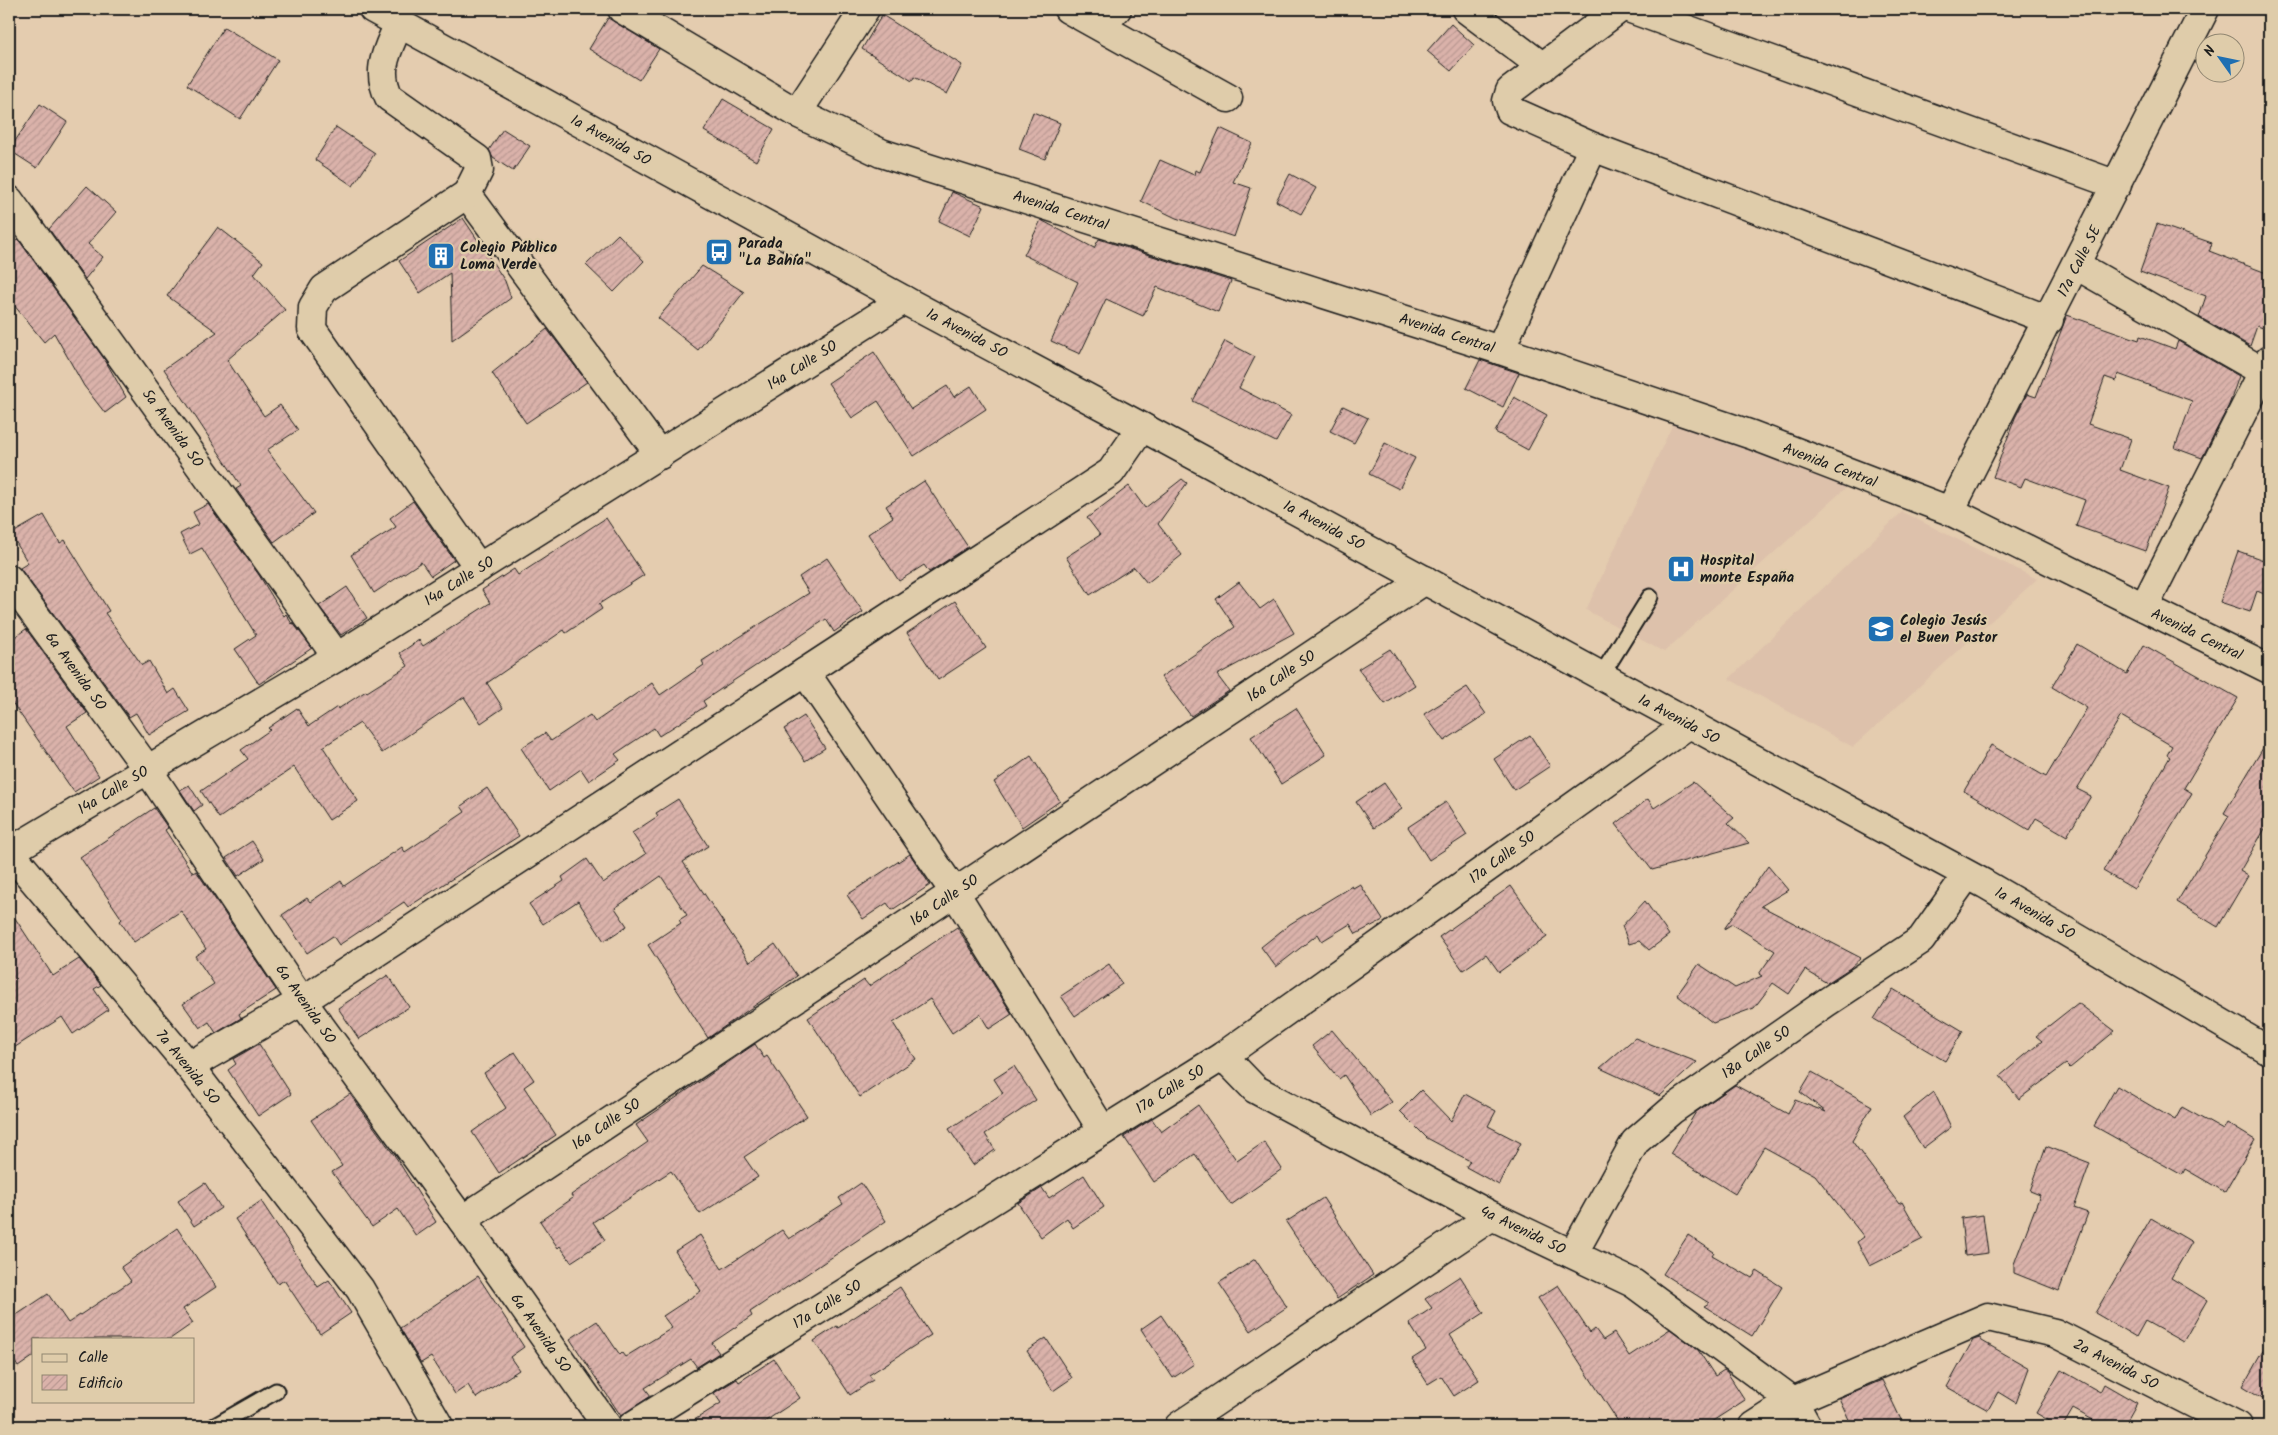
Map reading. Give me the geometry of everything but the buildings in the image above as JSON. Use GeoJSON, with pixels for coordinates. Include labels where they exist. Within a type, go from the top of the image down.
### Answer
{"type":"FeatureCollection","features":[{"type":"Feature","properties":{"kind":"main road","name":"1a Avenida SO"},"geometry":{"type":"LineString","coordinates":[[373,9],[904,300],[1142,426],[1967,875],[2269,1051]]}},
{"type":"Feature","properties":{"kind":"main road","name":"Avenida Central"},"geometry":{"type":"LineString","coordinates":[[622,9],[797,113],[881,153],[1500,350],[1752,435],[1950,511],[2269,669]]}},
{"type":"Feature","properties":{"kind":"main road"},"geometry":{"type":"LineString","coordinates":[[797,113],[864,9]]}},
{"type":"Feature","properties":{"kind":"main road"},"geometry":{"type":"LineString","coordinates":[[1068,9],[1109,18],[1228,98]]}},
{"type":"Feature","properties":{"kind":"main road"},"geometry":{"type":"LineString","coordinates":[[1466,9],[1543,66]]}},
{"type":"Feature","properties":{"kind":"main road"},"geometry":{"type":"LineString","coordinates":[[1619,9],[1510,91],[1507,100],[1510,110],[1593,147],[2049,320]]}},
{"type":"Feature","properties":{"kind":"main road"},"geometry":{"type":"LineString","coordinates":[[1631,9],[2117,185]]}},
{"type":"Feature","properties":{"kind":"main road","name":"17a Calle SE"},"geometry":{"type":"LineString","coordinates":[[1950,511],[2206,9]]}},
{"type":"Feature","properties":{"kind":"main road"},"geometry":{"type":"LineString","coordinates":[[399,23],[384,58],[383,86],[389,97],[398,105],[476,159],[479,170],[467,194],[324,289],[313,307],[312,329],[479,568]]}},
{"type":"Feature","properties":{"kind":"main road"},"geometry":{"type":"LineString","coordinates":[[1500,350],[1593,147]]}},
{"type":"Feature","properties":{"kind":"main road"},"geometry":{"type":"LineString","coordinates":[[467,194],[660,454]]}},
{"type":"Feature","properties":{"kind":"main road","name":"5a Avenida SO"},"geometry":{"type":"LineString","coordinates":[[9,200],[337,657]]}},
{"type":"Feature","properties":{"kind":"main road"},"geometry":{"type":"LineString","coordinates":[[2076,265],[2267,369],[2144,607]]}},
{"type":"Feature","properties":{"kind":"main road","name":"14a Calle SO"},"geometry":{"type":"LineString","coordinates":[[9,851],[337,657],[904,300]]}},
{"type":"Feature","properties":{"kind":"main road"},"geometry":{"type":"LineString","coordinates":[[190,1066],[302,1002],[1111,472],[1142,426]]}},
{"type":"Feature","properties":{"kind":"main road","name":"6a Avenida SO"},"geometry":{"type":"LineString","coordinates":[[9,579],[148,770],[302,1002],[462,1220],[607,1426]]}},
{"type":"Feature","properties":{"kind":"main road","name":"16a Calle SO"},"geometry":{"type":"LineString","coordinates":[[462,1220],[1425,580]]}},
{"type":"Feature","properties":{"kind":"main road"},"geometry":{"type":"LineString","coordinates":[[805,672],[955,892],[1103,1131]]}},
{"type":"Feature","properties":{"kind":"main road","name":"17a Calle SO"},"geometry":{"type":"LineString","coordinates":[[632,1426],[1223,1056],[1689,724]]}},
{"type":"Feature","properties":{"kind":"main road","name":"7a Avenida SO"},"geometry":{"type":"LineString","coordinates":[[9,851],[190,1066],[360,1290],[440,1426]]}},
{"type":"Feature","properties":{"kind":"main road","name":"18a Calle SO"},"geometry":{"type":"LineString","coordinates":[[1573,1254],[1635,1142],[1680,1104],[1827,1002],[1921,940],[1967,875]]}},
{"type":"Feature","properties":{"kind":"main road","name":"4a Avenida SO"},"geometry":{"type":"LineString","coordinates":[[1223,1056],[1255,1089],[1492,1216],[1633,1283],[1793,1401],[1807,1426]]}},
{"type":"Feature","properties":{"kind":"main road"},"geometry":{"type":"LineString","coordinates":[[1179,1426],[1492,1216]]}},
{"type":"Feature","properties":{"kind":"main road","name":"2a Avenida SO"},"geometry":{"type":"LineString","coordinates":[[1793,1401],[1988,1317],[2055,1333],[2238,1426]]}},
{"type":"Feature","properties":{"kind":"main road"},"geometry":{"type":"LineString","coordinates":[[1754,1426],[1793,1401]]}},
{"type":"Feature","properties":{"kind":"lane"},"geometry":{"type":"LineString","coordinates":[[1601,676],[1650,597]]}},
{"type":"Feature","properties":{"kind":"lane"},"geometry":{"type":"LineString","coordinates":[[215,1426],[276,1391]]}},
{"type":"Feature","properties":{"kind":"shaded area","name":"Hospital monte España"},"geometry":{"type":"Polygon","coordinates":[[[1677,415],[1850,484],[1664,652],[1586,610],[1677,415]]]}},
{"type":"Feature","properties":{"kind":"shaded area","name":"Colegio Jesús el Buen Pastor"},"geometry":{"type":"Polygon","coordinates":[[[1902,512],[2037,579],[1853,747],[1729,679],[1902,512]]]}},
{"type":"Feature","properties":{"kind":"place","name":"Parada \"La Bahía\""},"geometry":{"type":"Point","coordinates":[719,252]}},
{"type":"Feature","properties":{"kind":"place","name":"Colegio Público Loma Verde"},"geometry":{"type":"Point","coordinates":[441,256]}},
{"type":"Feature","properties":{"kind":"place","name":"Hospital monte España"},"geometry":{"type":"Point","coordinates":[1681,569]}},
{"type":"Feature","properties":{"kind":"place","name":"Colegio Jesús el Buen Pastor"},"geometry":{"type":"Point","coordinates":[1881,629]}}]}
